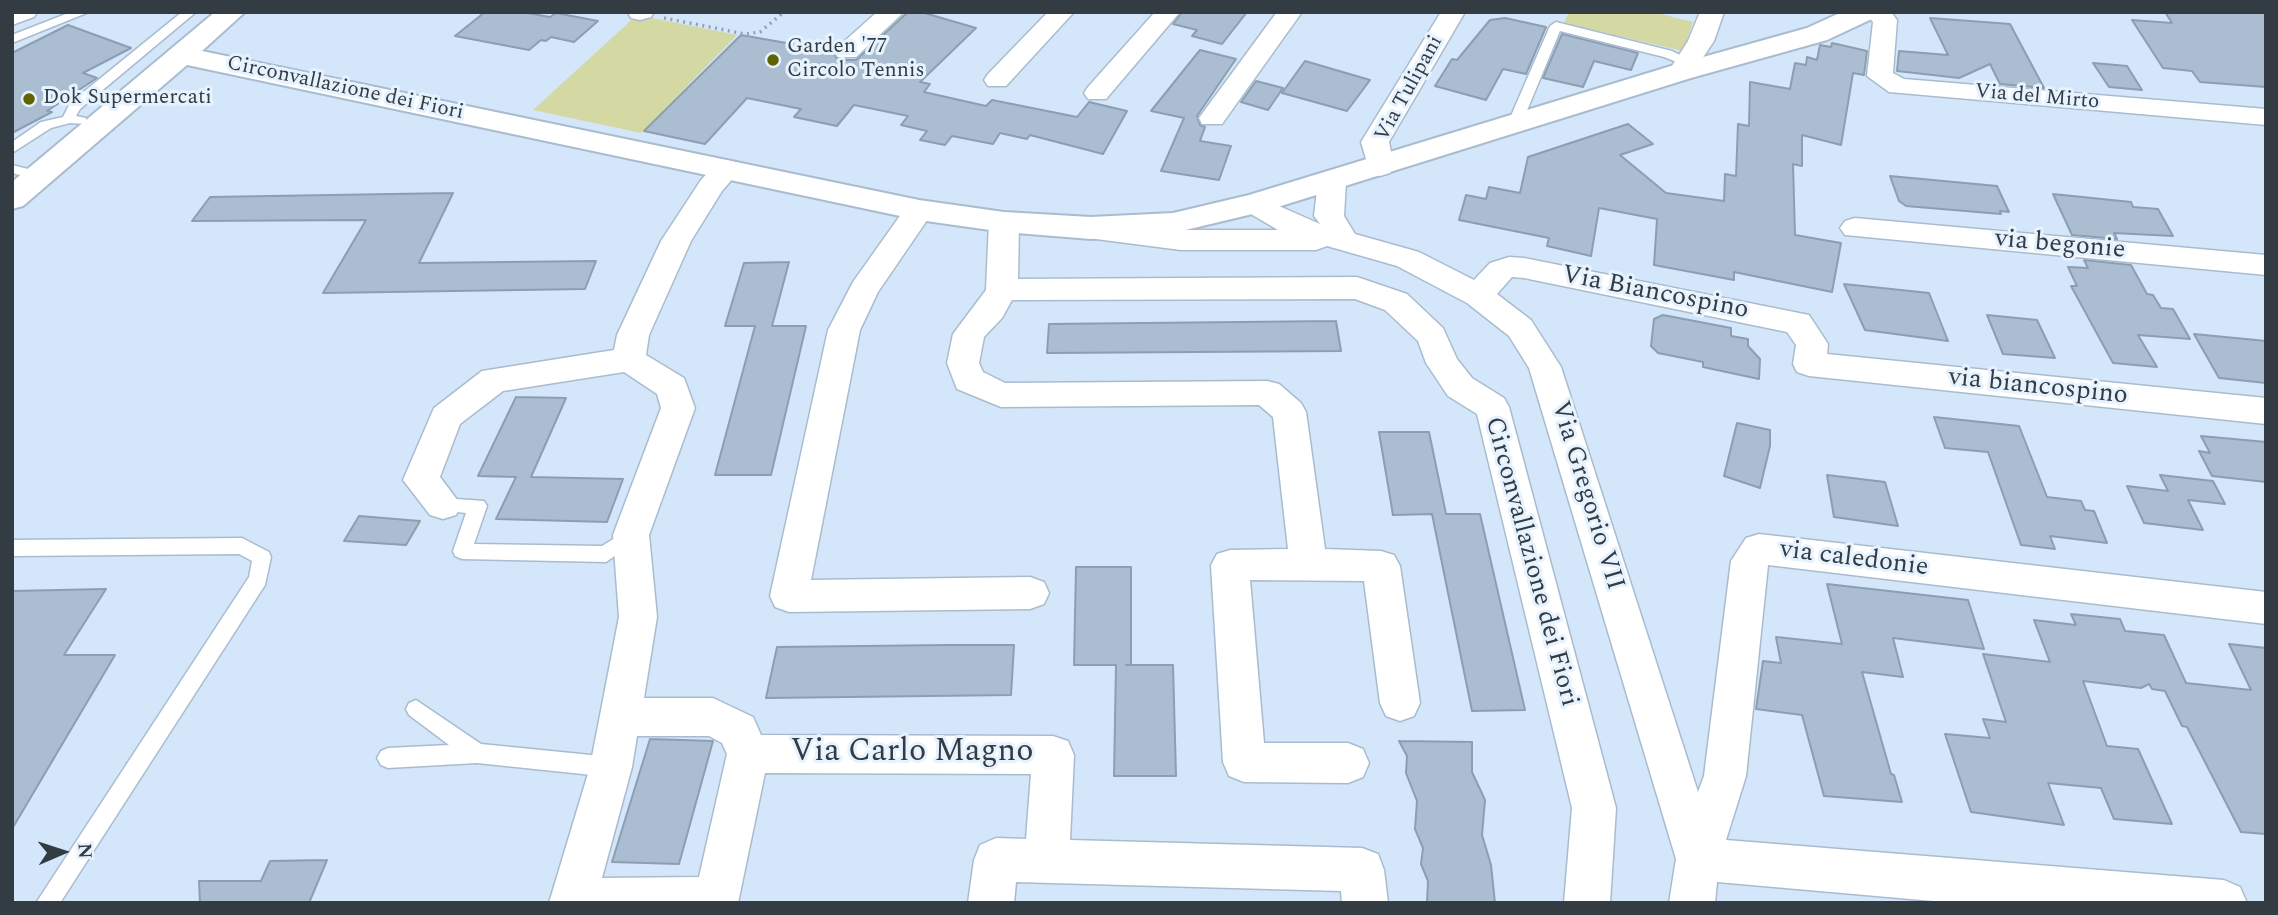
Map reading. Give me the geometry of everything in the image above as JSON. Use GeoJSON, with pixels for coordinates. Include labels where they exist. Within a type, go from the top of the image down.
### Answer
{"type":"FeatureCollection","features":[{"type":"Feature","properties":{"kind":"street"},"geometry":{"type":"LineString","coordinates":[[12,18],[25,12]]}},
{"type":"Feature","properties":{"kind":"street"},"geometry":{"type":"LineString","coordinates":[[847,52],[892,12]]}},
{"type":"Feature","properties":{"kind":"street"},"geometry":{"type":"LineString","coordinates":[[996,80],[1062,12]]}},
{"type":"Feature","properties":{"kind":"street"},"geometry":{"type":"LineString","coordinates":[[1097,93],[1168,12]]}},
{"type":"Feature","properties":{"kind":"street"},"geometry":{"type":"LineString","coordinates":[[1212,118],[1290,12]]}},
{"type":"Feature","properties":{"kind":"street","name":"Via Tulipani"},"geometry":{"type":"LineString","coordinates":[[1380,167],[1375,142],[1453,12]]}},
{"type":"Feature","properties":{"kind":"street"},"geometry":{"type":"LineString","coordinates":[[1684,67],[1701,41],[1712,12]]}},
{"type":"Feature","properties":{"kind":"street","name":"Circonvallazione dei Fiori"},"geometry":{"type":"LineString","coordinates":[[181,55],[919,210],[1004,222],[1091,228],[1173,223],[1254,204],[1514,125],[1684,67],[1817,34],[1865,12]]}},
{"type":"Feature","properties":{"kind":"street","name":"Via del Mirto"},"geometry":{"type":"LineString","coordinates":[[1876,12],[1885,20],[1880,76],[1898,86],[2266,117]]}},
{"type":"Feature","properties":{"kind":"street"},"geometry":{"type":"LineString","coordinates":[[12,199],[26,172],[85,122],[181,55],[223,14]]}},
{"type":"Feature","properties":{"kind":"street"},"geometry":{"type":"LineString","coordinates":[[629,360],[633,335],[676,241],[711,186],[727,169]]}},
{"type":"Feature","properties":{"kind":"street"},"geometry":{"type":"LineString","coordinates":[[1332,181],[1329,216],[1343,240]]}},
{"type":"Feature","properties":{"kind":"street","name":"Via Gregorio VII"},"geometry":{"type":"LineString","coordinates":[[1254,204],[1294,227],[1408,260],[1478,295],[1520,328],[1545,368],[1698,859]]}},
{"type":"Feature","properties":{"kind":"street"},"geometry":{"type":"LineString","coordinates":[[919,210],[864,289],[844,330],[789,596],[1030,593]]}},
{"type":"Feature","properties":{"kind":"street"},"geometry":{"type":"LineString","coordinates":[[1004,222],[1002,290],[991,310],[969,334],[963,363],[969,380],[1002,395],[1267,393],[1289,412],[1308,564]]}},
{"type":"Feature","properties":{"kind":"street","name":"Via Gregorio VII"},"geometry":{"type":"LineString","coordinates":[[1091,228],[1181,240],[1343,240]]}},
{"type":"Feature","properties":{"kind":"street","name":"via begonie"},"geometry":{"type":"LineString","coordinates":[[1855,228],[2266,265]]}},
{"type":"Feature","properties":{"kind":"street","name":"Via Biancospino"},"geometry":{"type":"LineString","coordinates":[[1478,295],[1501,270],[1524,268],[1784,319],[1798,323],[1807,334],[1812,344],[1809,365]]}},
{"type":"Feature","properties":{"kind":"street","name":"Circonvallazione dei Fiori"},"geometry":{"type":"LineString","coordinates":[[1002,290],[1357,288],[1396,302],[1432,337],[1442,363],[1460,387],[1492,407],[1594,808],[1587,903]]}},
{"type":"Feature","properties":{"kind":"street"},"geometry":{"type":"LineString","coordinates":[[443,505],[421,480],[446,417],[494,380],[629,360],[672,387],[678,408],[631,535],[638,617],[622,716],[611,767],[572,902],[717,899],[748,754],[738,730],[713,717],[622,716]]}},
{"type":"Feature","properties":{"kind":"street","name":"via biancospino"},"geometry":{"type":"LineString","coordinates":[[1809,365],[2266,411]]}},
{"type":"Feature","properties":{"kind":"street","name":"via caledonie"},"geometry":{"type":"LineString","coordinates":[[1698,859],[1725,776],[1750,561],[1759,550],[2266,608]]}},
{"type":"Feature","properties":{"kind":"street"},"geometry":{"type":"LineString","coordinates":[[1348,763],[1244,762],[1230,565],[1381,566],[1400,703]]}},
{"type":"Feature","properties":{"kind":"street","name":"Via Carlo Magno"},"geometry":{"type":"LineString","coordinates":[[748,754],[1053,755],[1047,862]]}},
{"type":"Feature","properties":{"kind":"street"},"geometry":{"type":"LineString","coordinates":[[1692,903],[1698,859],[2224,903]]}},
{"type":"Feature","properties":{"kind":"street"},"geometry":{"type":"LineString","coordinates":[[991,903],[996,860],[1362,870],[1365,903]]}},
{"type":"Feature","properties":{"kind":"lane"},"geometry":{"type":"LineString","coordinates":[[12,39],[83,12]]}},
{"type":"Feature","properties":{"kind":"lane"},"geometry":{"type":"LineString","coordinates":[[85,122],[69,115],[75,106],[190,12]]}},
{"type":"Feature","properties":{"kind":"lane"},"geometry":{"type":"LineString","coordinates":[[1514,125],[1556,26],[1668,54],[1684,67]]}},
{"type":"Feature","properties":{"kind":"lane"},"geometry":{"type":"LineString","coordinates":[[12,149],[35,131],[85,122]]}},
{"type":"Feature","properties":{"kind":"lane"},"geometry":{"type":"LineString","coordinates":[[443,505],[478,506],[462,551],[606,554],[631,535]]}},
{"type":"Feature","properties":{"kind":"lane"},"geometry":{"type":"LineString","coordinates":[[12,548],[243,547],[262,557],[258,579],[47,903]]}},
{"type":"Feature","properties":{"kind":"lane"},"geometry":{"type":"LineString","coordinates":[[416,709],[477,753]]}},
{"type":"Feature","properties":{"kind":"lane"},"geometry":{"type":"LineString","coordinates":[[388,758],[477,753],[611,767]]}},
{"type":"Feature","properties":{"kind":"path"},"geometry":{"type":"LineString","coordinates":[[641,13],[746,34],[760,32],[784,12]]}},
{"type":"Feature","properties":{"kind":"green space"},"geometry":{"type":"Polygon","coordinates":[[[1569,12],[1653,12],[1693,22],[1683,51],[1564,23],[1569,12]]]}},
{"type":"Feature","properties":{"kind":"green space"},"geometry":{"type":"Polygon","coordinates":[[[637,15],[737,35],[641,133],[533,110],[637,15]]]}},
{"type":"Feature","properties":{"kind":"building"},"geometry":{"type":"Polygon","coordinates":[[[485,12],[521,12],[550,17],[556,13],[598,21],[574,42],[551,37],[546,41],[541,40],[529,50],[455,36],[485,12]]]}},
{"type":"Feature","properties":{"kind":"building"},"geometry":{"type":"Polygon","coordinates":[[[908,12],[921,12],[976,28],[920,82],[930,84],[924,92],[986,106],[992,100],[1077,117],[1089,102],[1127,111],[1103,154],[1030,135],[1027,139],[1000,133],[993,144],[952,136],[945,145],[920,140],[927,131],[901,125],[908,116],[854,105],[837,126],[794,117],[801,109],[747,98],[705,144],[644,131],[741,35],[832,51],[838,60],[856,60],[908,12]]]}},
{"type":"Feature","properties":{"kind":"building"},"geometry":{"type":"Polygon","coordinates":[[[1182,12],[1247,12],[1222,44],[1192,36],[1197,30],[1173,24],[1182,12]]]}},
{"type":"Feature","properties":{"kind":"building"},"geometry":{"type":"Polygon","coordinates":[[[2165,12],[2266,12],[2266,87],[2200,82],[2192,71],[2163,68],[2132,20],[2172,23],[2165,12]]]}},
{"type":"Feature","properties":{"kind":"building"},"geometry":{"type":"Polygon","coordinates":[[[1505,18],[1546,27],[1526,74],[1503,69],[1486,100],[1435,86],[1452,59],[1457,60],[1490,20],[1505,18]]]}},
{"type":"Feature","properties":{"kind":"building"},"geometry":{"type":"Polygon","coordinates":[[[1930,18],[2010,24],[2044,88],[2000,84],[1990,64],[1959,78],[1897,71],[1899,51],[1948,55],[1930,18]]]}},
{"type":"Feature","properties":{"kind":"building"},"geometry":{"type":"Polygon","coordinates":[[[68,25],[131,48],[83,73],[97,78],[47,111],[52,112],[12,133],[12,53],[68,25]]]}},
{"type":"Feature","properties":{"kind":"building"},"geometry":{"type":"Polygon","coordinates":[[[1562,34],[1638,53],[1631,70],[1594,61],[1583,87],[1543,78],[1562,34]]]}},
{"type":"Feature","properties":{"kind":"building"},"geometry":{"type":"Polygon","coordinates":[[[1832,43],[1867,51],[1864,75],[1853,73],[1841,145],[1802,135],[1802,166],[1793,164],[1795,235],[1841,243],[1832,292],[1734,272],[1734,280],[1654,265],[1657,219],[1599,208],[1591,256],[1547,246],[1549,238],[1459,220],[1466,195],[1486,199],[1489,187],[1520,193],[1528,157],[1628,124],[1653,144],[1620,155],[1666,193],[1724,201],[1725,174],[1736,176],[1738,124],[1749,126],[1750,82],[1790,89],[1795,63],[1806,65],[1807,57],[1817,60],[1820,45],[1831,47],[1832,43]]]}},
{"type":"Feature","properties":{"kind":"building"},"geometry":{"type":"Polygon","coordinates":[[[1200,50],[1236,59],[1197,116],[1200,125],[1205,127],[1200,141],[1231,146],[1219,180],[1161,171],[1184,118],[1151,111],[1200,50]]]}},
{"type":"Feature","properties":{"kind":"building"},"geometry":{"type":"Polygon","coordinates":[[[1305,61],[1370,80],[1347,111],[1282,93],[1305,61]]]}},
{"type":"Feature","properties":{"kind":"building"},"geometry":{"type":"Polygon","coordinates":[[[2093,63],[2127,66],[2142,90],[2109,87],[2093,63]]]}},
{"type":"Feature","properties":{"kind":"building"},"geometry":{"type":"Polygon","coordinates":[[[1256,81],[1283,88],[1268,110],[1241,102],[1256,81]]]}},
{"type":"Feature","properties":{"kind":"building"},"geometry":{"type":"Polygon","coordinates":[[[1890,176],[1997,186],[2009,212],[2000,211],[2001,214],[1906,206],[1899,201],[1890,176]]]}},
{"type":"Feature","properties":{"kind":"building"},"geometry":{"type":"Polygon","coordinates":[[[453,193],[419,263],[596,261],[585,289],[323,293],[366,220],[192,221],[210,197],[453,193]]]}},
{"type":"Feature","properties":{"kind":"building"},"geometry":{"type":"Polygon","coordinates":[[[2053,194],[2131,202],[2133,207],[2158,209],[2173,236],[2114,233],[2117,239],[2072,235],[2053,194]]]}},
{"type":"Feature","properties":{"kind":"building"},"geometry":{"type":"Polygon","coordinates":[[[2084,260],[2131,265],[2147,294],[2153,295],[2161,308],[2173,309],[2190,339],[2138,335],[2157,367],[2113,363],[2071,286],[2077,286],[2068,267],[2088,268],[2084,260]]]}},
{"type":"Feature","properties":{"kind":"building"},"geometry":{"type":"Polygon","coordinates":[[[789,262],[772,326],[806,326],[771,475],[715,475],[755,326],[725,326],[744,263],[789,262]]]}},
{"type":"Feature","properties":{"kind":"building"},"geometry":{"type":"Polygon","coordinates":[[[1844,284],[1929,293],[1948,341],[1865,330],[1844,284]]]}},
{"type":"Feature","properties":{"kind":"building"},"geometry":{"type":"Polygon","coordinates":[[[1663,315],[1731,328],[1731,336],[1748,339],[1748,346],[1760,359],[1759,379],[1703,367],[1703,362],[1658,353],[1651,346],[1654,319],[1663,315]]]}},
{"type":"Feature","properties":{"kind":"building"},"geometry":{"type":"Polygon","coordinates":[[[1987,315],[2037,320],[2055,358],[2003,354],[1987,315]]]}},
{"type":"Feature","properties":{"kind":"building"},"geometry":{"type":"Polygon","coordinates":[[[1336,321],[1341,351],[1047,353],[1049,324],[1336,321]]]}},
{"type":"Feature","properties":{"kind":"building"},"geometry":{"type":"Polygon","coordinates":[[[2194,334],[2266,341],[2266,383],[2219,378],[2194,334]]]}},
{"type":"Feature","properties":{"kind":"building"},"geometry":{"type":"Polygon","coordinates":[[[516,397],[566,398],[531,477],[623,479],[607,522],[496,519],[516,477],[478,476],[516,397]]]}},
{"type":"Feature","properties":{"kind":"building"},"geometry":{"type":"Polygon","coordinates":[[[1934,417],[2019,426],[2047,497],[2081,501],[2085,510],[2094,511],[2107,543],[2050,536],[2055,549],[2021,545],[1988,452],[1945,448],[1934,417]]]}},
{"type":"Feature","properties":{"kind":"building"},"geometry":{"type":"Polygon","coordinates":[[[1737,423],[1770,430],[1770,446],[1760,488],[1724,476],[1737,423]]]}},
{"type":"Feature","properties":{"kind":"building"},"geometry":{"type":"Polygon","coordinates":[[[1379,432],[1429,432],[1446,514],[1480,514],[1525,710],[1472,711],[1432,514],[1393,515],[1379,432]]]}},
{"type":"Feature","properties":{"kind":"building"},"geometry":{"type":"Polygon","coordinates":[[[2201,436],[2266,442],[2266,482],[2212,476],[2199,451],[2210,453],[2201,436]]]}},
{"type":"Feature","properties":{"kind":"building"},"geometry":{"type":"Polygon","coordinates":[[[1827,475],[1885,482],[1898,526],[1834,517],[1827,475]]]}},
{"type":"Feature","properties":{"kind":"building"},"geometry":{"type":"Polygon","coordinates":[[[2160,475],[2213,481],[2225,504],[2188,500],[2203,530],[2144,523],[2127,486],[2168,491],[2160,475]]]}},
{"type":"Feature","properties":{"kind":"building"},"geometry":{"type":"Polygon","coordinates":[[[359,516],[420,521],[406,545],[344,541],[359,516]]]}},
{"type":"Feature","properties":{"kind":"building"},"geometry":{"type":"Polygon","coordinates":[[[1076,567],[1131,567],[1131,665],[1173,665],[1176,776],[1114,776],[1116,665],[1074,665],[1076,567]]]}},
{"type":"Feature","properties":{"kind":"building"},"geometry":{"type":"Polygon","coordinates":[[[1827,584],[1968,600],[1984,649],[1893,638],[1903,677],[1862,672],[1891,774],[1894,775],[1902,802],[1824,796],[1802,715],[1756,709],[1763,661],[1781,663],[1776,637],[1842,644],[1827,584]]]}},
{"type":"Feature","properties":{"kind":"building"},"geometry":{"type":"Polygon","coordinates":[[[106,589],[64,655],[115,655],[12,829],[12,591],[106,589]]]}},
{"type":"Feature","properties":{"kind":"building"},"geometry":{"type":"Polygon","coordinates":[[[2071,614],[2120,619],[2125,631],[2164,635],[2186,683],[2251,690],[2229,644],[2266,648],[2266,834],[2241,832],[2187,727],[2182,726],[2165,691],[2152,689],[2149,684],[2141,688],[2083,681],[2107,746],[2138,749],[2172,824],[2114,819],[2101,788],[2048,783],[2064,825],[1971,812],[1945,734],[1990,738],[1983,719],[2006,722],[1983,654],[2050,662],[2034,620],[2076,625],[2071,614]]]}},
{"type":"Feature","properties":{"kind":"building"},"geometry":{"type":"Polygon","coordinates":[[[1014,645],[1011,695],[766,698],[777,647],[1014,645]]]}},
{"type":"Feature","properties":{"kind":"building"},"geometry":{"type":"Polygon","coordinates":[[[650,739],[713,741],[679,864],[612,862],[650,739]]]}},
{"type":"Feature","properties":{"kind":"building"},"geometry":{"type":"Polygon","coordinates":[[[1399,741],[1472,742],[1472,772],[1485,800],[1482,835],[1491,865],[1495,903],[1427,903],[1428,881],[1421,864],[1423,848],[1415,829],[1417,801],[1406,773],[1407,756],[1399,741]]]}},
{"type":"Feature","properties":{"kind":"building"},"geometry":{"type":"Polygon","coordinates":[[[327,860],[309,903],[200,903],[199,881],[261,881],[270,861],[327,860]]]}},
{"type":"Feature","properties":{"kind":"place","name":"Garden '77 Circolo Tennis"},"geometry":{"type":"Point","coordinates":[773,60]}},
{"type":"Feature","properties":{"kind":"place","name":"Dok Supermercati"},"geometry":{"type":"Point","coordinates":[29,99]}}]}
